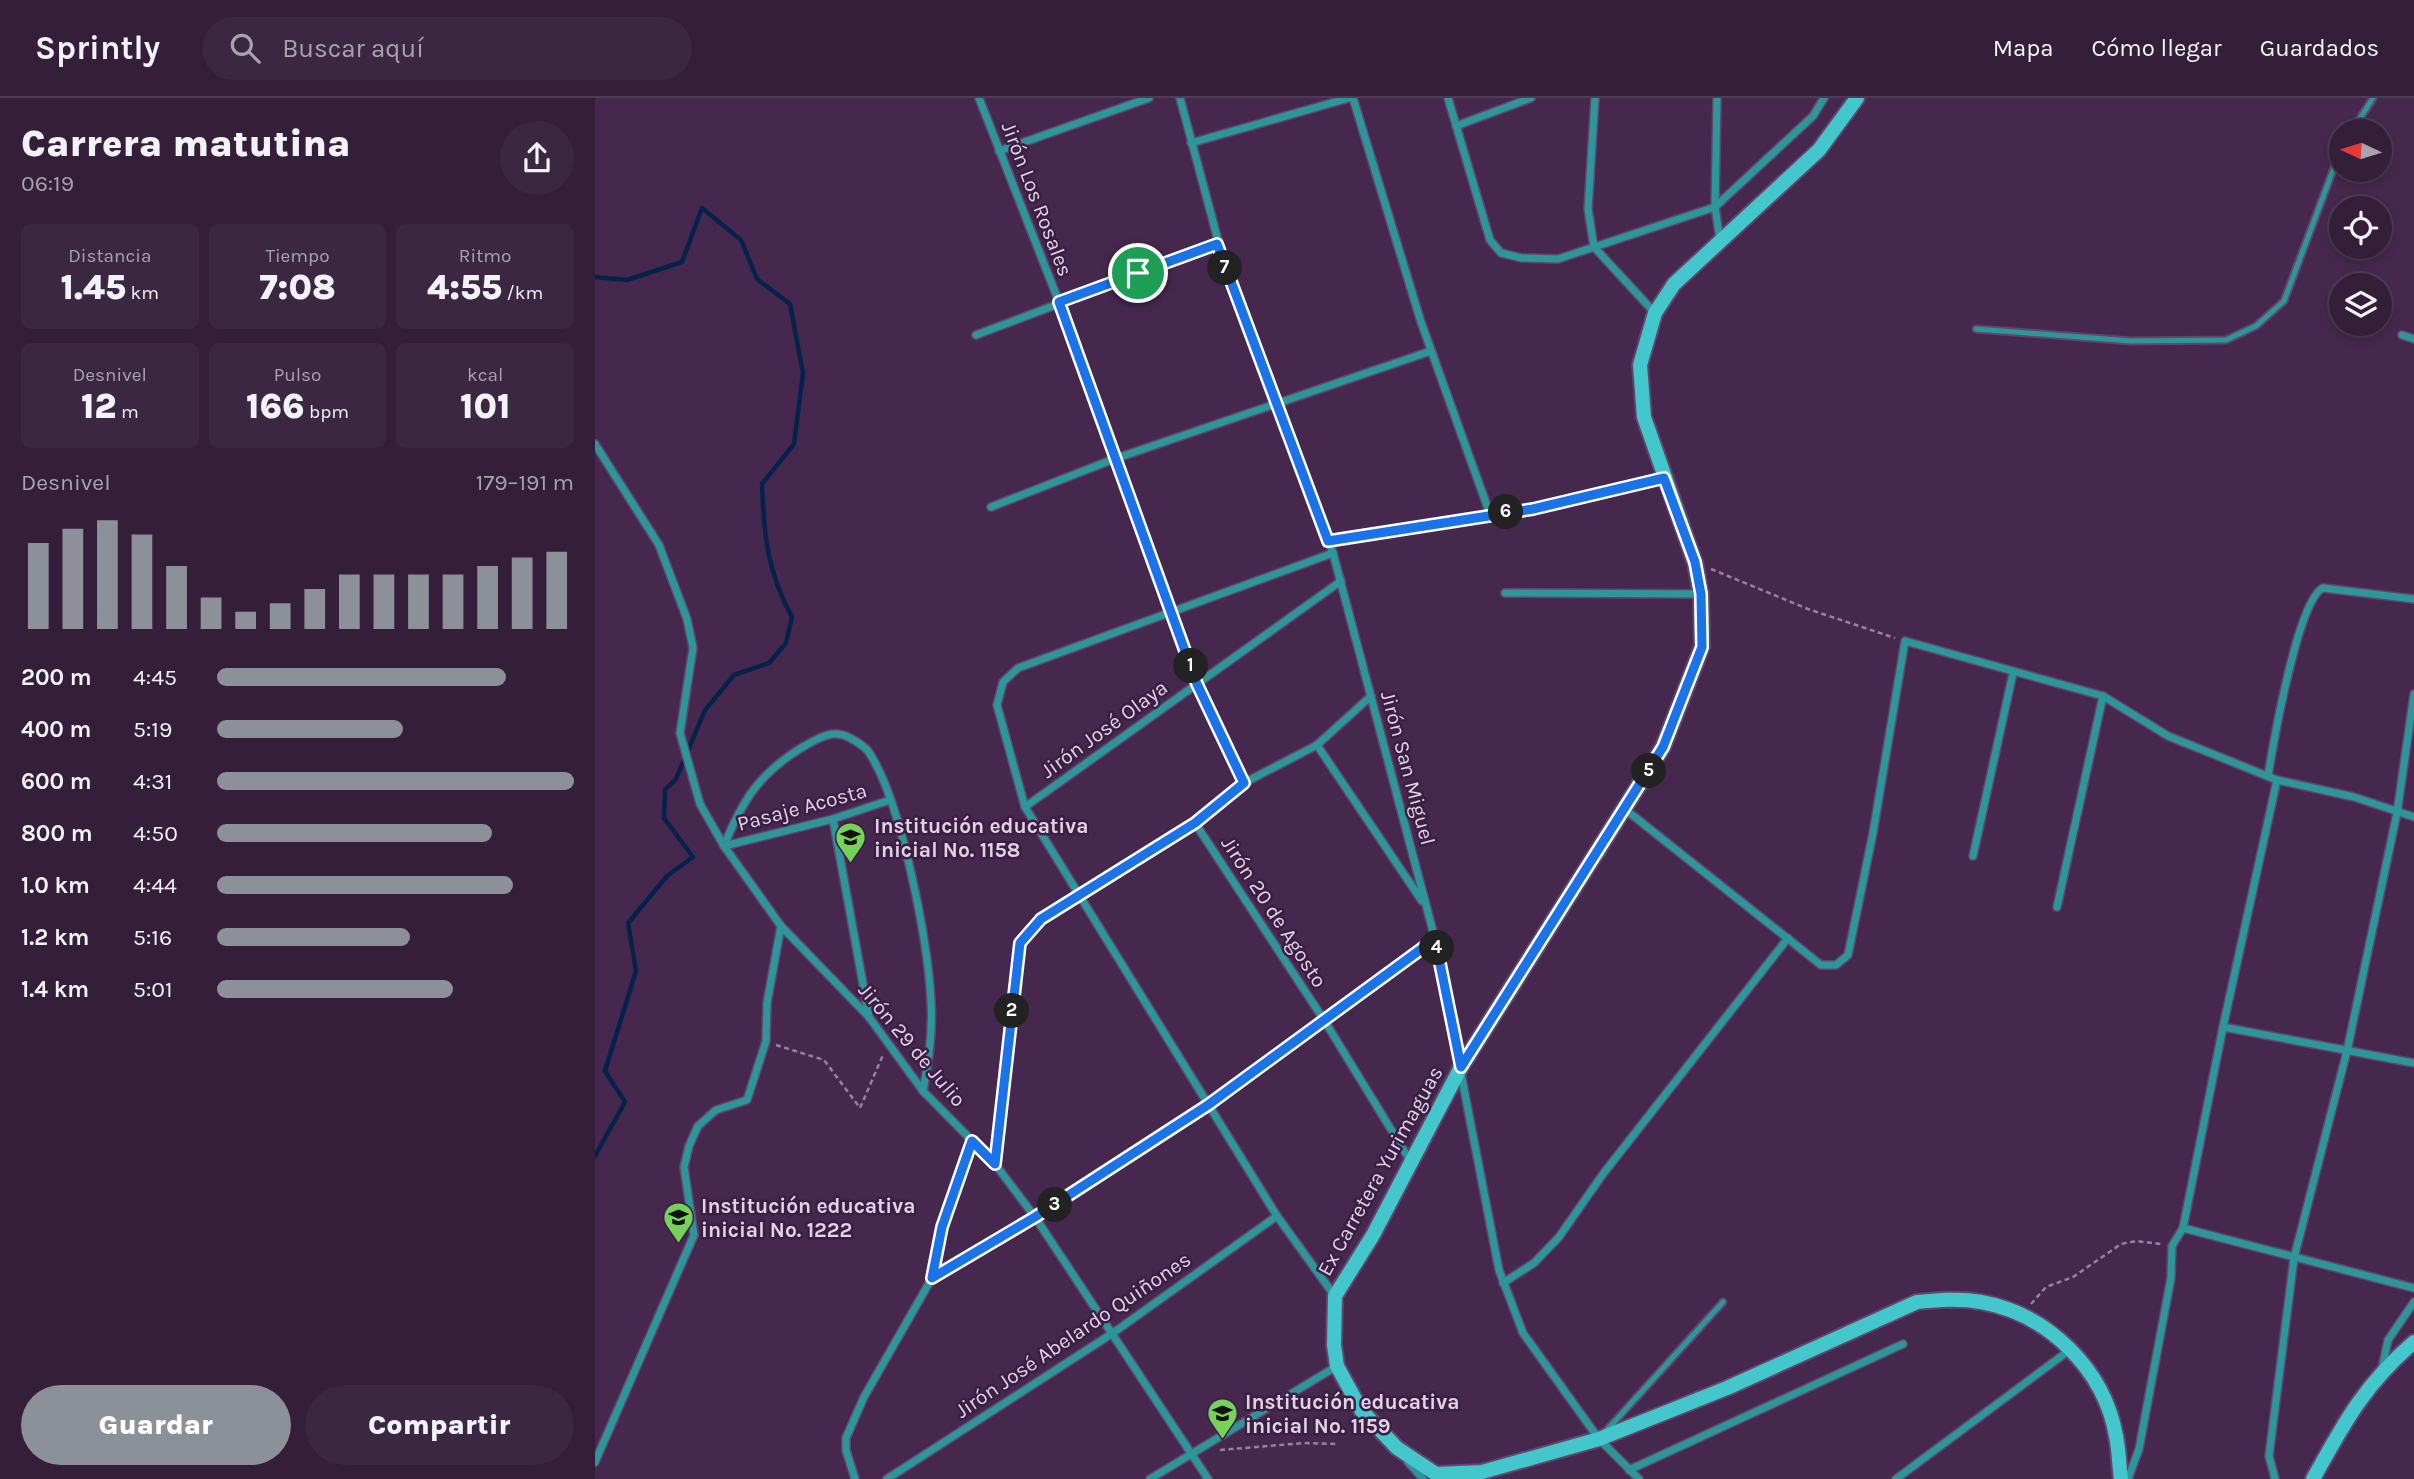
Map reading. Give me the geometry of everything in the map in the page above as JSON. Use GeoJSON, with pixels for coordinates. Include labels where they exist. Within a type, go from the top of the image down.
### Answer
{"type":"FeatureCollection","features":[{"type":"Feature","properties":{"kind":"street","name":"Jirón Los Rosales"},"geometry":{"type":"LineString","coordinates":[[979,98],[1059,302],[1114,459],[1174,613],[1197,684],[1244,783]]}},
{"type":"Feature","properties":{"kind":"street"},"geometry":{"type":"LineString","coordinates":[[999,151],[1149,98]]}},
{"type":"Feature","properties":{"kind":"street","name":"Jirón San Miguel"},"geometry":{"type":"LineString","coordinates":[[1180,98],[1217,244],[1341,581],[1435,939],[1503,1283],[1523,1333],[1599,1439],[1639,1479]]}},
{"type":"Feature","properties":{"kind":"street"},"geometry":{"type":"LineString","coordinates":[[1191,143],[1351,98],[1431,351],[1490,514]]}},
{"type":"Feature","properties":{"kind":"street"},"geometry":{"type":"LineString","coordinates":[[1448,98],[1490,240],[1501,253],[1523,258],[1558,259],[1715,207],[1814,116],[1824,98]]}},
{"type":"Feature","properties":{"kind":"street"},"geometry":{"type":"LineString","coordinates":[[1456,125],[1531,98]]}},
{"type":"Feature","properties":{"kind":"street"},"geometry":{"type":"LineString","coordinates":[[1595,98],[1588,209],[1594,247],[1655,313]]}},
{"type":"Feature","properties":{"kind":"street"},"geometry":{"type":"LineString","coordinates":[[1717,98],[1715,207],[1720,240]]}},
{"type":"Feature","properties":{"kind":"street","name":"Ex Carretera Yurimaguas"},"geometry":{"type":"LineString","coordinates":[[1857,98],[1819,150],[1674,284],[1655,313],[1640,365],[1644,417],[1695,562],[1701,594],[1702,647],[1663,747],[1626,810],[1461,1067],[1412,1163],[1335,1296],[1337,1366],[1361,1410],[1397,1448],[1436,1474],[1482,1472],[1599,1439],[1727,1388],[1917,1303],[1950,1299],[1980,1301],[2022,1315],[2041,1325],[2071,1349],[2105,1399],[2116,1435],[2121,1479]]}},
{"type":"Feature","properties":{"kind":"street"},"geometry":{"type":"LineString","coordinates":[[976,335],[1217,244]]}},
{"type":"Feature","properties":{"kind":"street"},"geometry":{"type":"LineString","coordinates":[[2402,335],[2414,339]]}},
{"type":"Feature","properties":{"kind":"street"},"geometry":{"type":"LineString","coordinates":[[991,507],[1114,459],[1431,351]]}},
{"type":"Feature","properties":{"kind":"street","name":"Jirón 29 de Julio"},"geometry":{"type":"LineString","coordinates":[[595,444],[659,545],[687,619],[693,648],[680,733],[700,804],[724,846],[781,926],[870,1017],[923,1091],[995,1164],[1035,1217],[1208,1479]]}},
{"type":"Feature","properties":{"kind":"street"},"geometry":{"type":"LineString","coordinates":[[1328,541],[1533,509],[1664,478]]}},
{"type":"Feature","properties":{"kind":"street"},"geometry":{"type":"LineString","coordinates":[[1333,554],[1018,668],[1003,682],[997,705],[1025,807],[1277,1216],[1335,1296]]}},
{"type":"Feature","properties":{"kind":"street","name":"Jirón José Olaya"},"geometry":{"type":"LineString","coordinates":[[1025,807],[1341,581]]}},
{"type":"Feature","properties":{"kind":"street"},"geometry":{"type":"LineString","coordinates":[[2268,776],[2276,726],[2294,653],[2312,598],[2318,590],[2323,588],[2414,600]]}},
{"type":"Feature","properties":{"kind":"street"},"geometry":{"type":"LineString","coordinates":[[1505,593],[1701,594]]}},
{"type":"Feature","properties":{"kind":"street"},"geometry":{"type":"LineString","coordinates":[[1626,810],[1821,965],[1836,965],[1848,955],[1873,833],[1905,641],[2103,696],[2168,736],[2268,776],[2354,797],[2414,817]]}},
{"type":"Feature","properties":{"kind":"street"},"geometry":{"type":"LineString","coordinates":[[1973,856],[2013,673]]}},
{"type":"Feature","properties":{"kind":"street"},"geometry":{"type":"LineString","coordinates":[[2275,1479],[2269,1456],[2294,1258],[2347,1051],[2396,813],[2414,694]]}},
{"type":"Feature","properties":{"kind":"street"},"geometry":{"type":"LineString","coordinates":[[995,1164],[1020,943],[1041,919],[1195,823],[1244,783],[1317,745],[1371,696]]}},
{"type":"Feature","properties":{"kind":"street"},"geometry":{"type":"LineString","coordinates":[[2057,908],[2103,696]]}},
{"type":"Feature","properties":{"kind":"street"},"geometry":{"type":"LineString","coordinates":[[724,846],[740,805],[763,778],[786,758],[825,734],[848,737],[869,752],[890,800],[913,887],[931,1001],[932,1051],[923,1091]]}},
{"type":"Feature","properties":{"kind":"street"},"geometry":{"type":"LineString","coordinates":[[1317,745],[1427,908]]}},
{"type":"Feature","properties":{"kind":"street"},"geometry":{"type":"LineString","coordinates":[[2128,1479],[2139,1449],[2171,1278],[2172,1246],[2183,1228],[2277,779]]}},
{"type":"Feature","properties":{"kind":"street","name":"Pasaje Acosta"},"geometry":{"type":"LineString","coordinates":[[724,846],[832,819],[890,800]]}},
{"type":"Feature","properties":{"kind":"street"},"geometry":{"type":"LineString","coordinates":[[832,819],[870,1017]]}},
{"type":"Feature","properties":{"kind":"street","name":"Jirón 20 de Agosto"},"geometry":{"type":"LineString","coordinates":[[1195,823],[1324,1020],[1412,1163]]}},
{"type":"Feature","properties":{"kind":"street"},"geometry":{"type":"LineString","coordinates":[[595,1462],[694,1235],[684,1167],[689,1146],[698,1126],[716,1110],[747,1100],[766,1041],[767,1003],[781,926]]}},
{"type":"Feature","properties":{"kind":"street"},"geometry":{"type":"LineString","coordinates":[[1503,1283],[1534,1263],[1559,1237],[1603,1174],[1788,938]]}},
{"type":"Feature","properties":{"kind":"street"},"geometry":{"type":"LineString","coordinates":[[932,1278],[1035,1217],[1208,1105],[1435,939]]}},
{"type":"Feature","properties":{"kind":"street"},"geometry":{"type":"LineString","coordinates":[[2223,1027],[2270,1033],[2414,1063]]}},
{"type":"Feature","properties":{"kind":"street"},"geometry":{"type":"LineString","coordinates":[[855,1479],[846,1450],[846,1438],[864,1397],[932,1278],[942,1227],[972,1141]]}},
{"type":"Feature","properties":{"kind":"street","name":"Jirón José Abelardo Quiñones"},"geometry":{"type":"LineString","coordinates":[[887,1479],[1113,1333],[1277,1216]]}},
{"type":"Feature","properties":{"kind":"street"},"geometry":{"type":"LineString","coordinates":[[2183,1228],[2414,1288]]}},
{"type":"Feature","properties":{"kind":"street"},"geometry":{"type":"LineString","coordinates":[[2382,1369],[2388,1340],[2414,1303]]}},
{"type":"Feature","properties":{"kind":"street"},"geometry":{"type":"LineString","coordinates":[[2313,1479],[2353,1406],[2382,1369],[2414,1342]]}},
{"type":"Feature","properties":{"kind":"street"},"geometry":{"type":"LineString","coordinates":[[1629,1470],[1903,1344]]}},
{"type":"Feature","properties":{"kind":"street"},"geometry":{"type":"LineString","coordinates":[[1896,1479],[2071,1349]]}},
{"type":"Feature","properties":{"kind":"street"},"geometry":{"type":"LineString","coordinates":[[1150,1479],[1337,1366]]}},
{"type":"Feature","properties":{"kind":"street"},"geometry":{"type":"LineString","coordinates":[[1397,1448],[1423,1479]]}},
{"type":"Feature","properties":{"kind":"lane"},"geometry":{"type":"LineString","coordinates":[[2360,119],[2373,98]]}},
{"type":"Feature","properties":{"kind":"lane"},"geometry":{"type":"LineString","coordinates":[[1976,329],[2131,341],[2226,340],[2256,326],[2284,301],[2329,181]]}},
{"type":"Feature","properties":{"kind":"lane"},"geometry":{"type":"LineString","coordinates":[[1599,1439],[1723,1301]]}},
{"type":"Feature","properties":{"kind":"path"},"geometry":{"type":"LineString","coordinates":[[1695,562],[1808,609],[1905,641]]}},
{"type":"Feature","properties":{"kind":"path"},"geometry":{"type":"LineString","coordinates":[[766,1041],[824,1060],[860,1108],[888,1042]]}},
{"type":"Feature","properties":{"kind":"path"},"geometry":{"type":"LineString","coordinates":[[2022,1315],[2046,1287],[2073,1278],[2122,1244],[2136,1241],[2172,1246]]}},
{"type":"Feature","properties":{"kind":"path"},"geometry":{"type":"LineString","coordinates":[[1216,1451],[1304,1443],[1336,1444]]}},
{"type":"Feature","properties":{"kind":"waterway"},"geometry":{"type":"LineString","coordinates":[[595,277],[627,280],[682,262],[702,208],[741,240],[757,279],[790,304],[803,373],[794,444],[762,484],[768,553],[777,584],[792,617],[786,643],[769,663],[734,675],[705,710],[676,779],[665,790],[664,818],[693,857],[667,876],[628,923],[636,971],[605,1071],[625,1102],[595,1156]]}},
{"type":"Feature","properties":{"kind":"place","name":"Institución educativa inicial No. 1158"},"geometry":{"type":"Point","coordinates":[851,865]}},
{"type":"Feature","properties":{"kind":"place","name":"Institución educativa inicial No. 1222"},"geometry":{"type":"Point","coordinates":[678,1245]}},
{"type":"Feature","properties":{"kind":"place","name":"Institución educativa inicial No. 1159"},"geometry":{"type":"Point","coordinates":[1222,1441]}},
{"type":"Feature","properties":{"kind":"route"},"geometry":{"type":"LineString","coordinates":[[1217,244],[1328,541],[1533,509],[1664,478],[1695,562],[1701,594],[1702,647],[1663,747],[1626,810],[1461,1067],[1435,939],[1208,1105],[1035,1217],[932,1278],[942,1227],[972,1141],[995,1164],[1020,943],[1041,919],[1195,823],[1244,783],[1197,684],[1174,613],[1114,459],[1059,302],[1138,273],[1217,244]]}}]}
